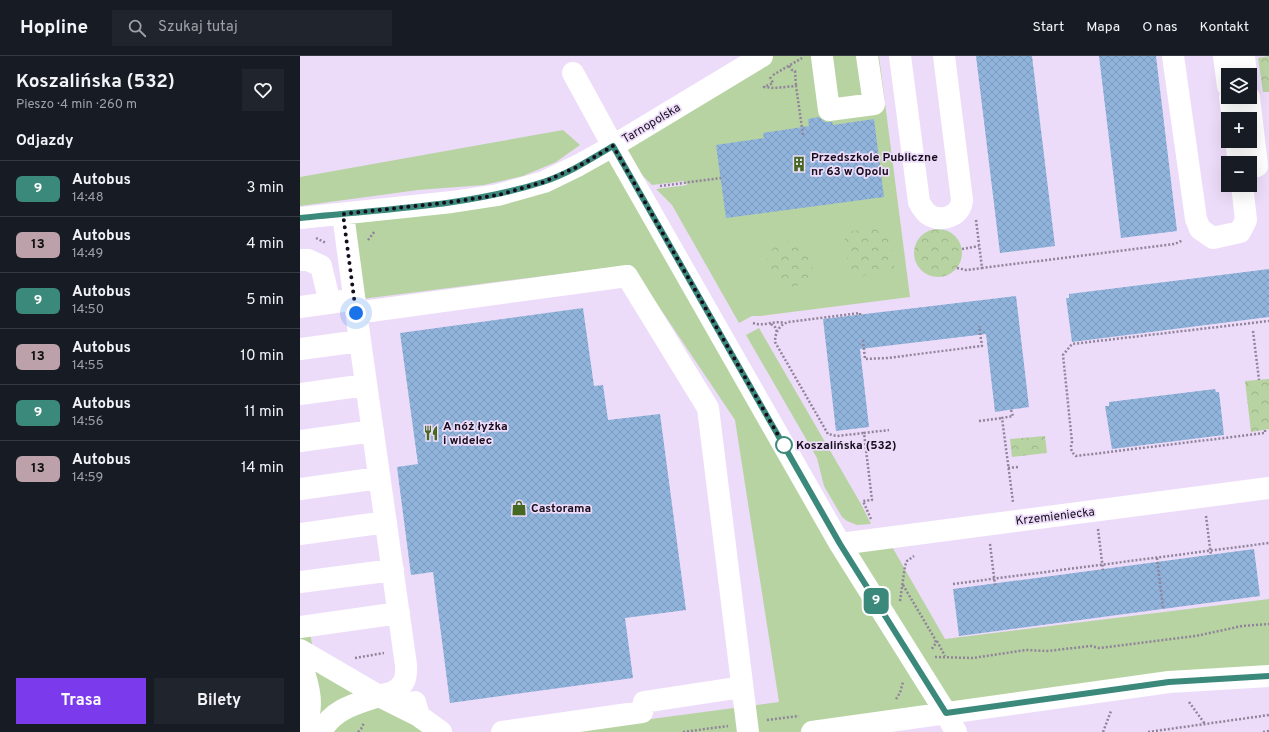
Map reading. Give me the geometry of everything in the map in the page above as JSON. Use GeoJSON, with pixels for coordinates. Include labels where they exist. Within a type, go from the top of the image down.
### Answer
{"type":"FeatureCollection","features":[{"type":"Feature","properties":{"kind":"street","name":"Tarnopolska"},"geometry":{"type":"LineString","coordinates":[[300,218],[452,202],[498,195],[544,182],[579,166],[762,56]]}},
{"type":"Feature","properties":{"kind":"street"},"geometry":{"type":"LineString","coordinates":[[814,57],[829,110],[874,104],[867,56]]}},
{"type":"Feature","properties":{"kind":"street"},"geometry":{"type":"LineString","coordinates":[[900,56],[919,202],[924,211],[930,216],[946,218],[959,211],[962,206],[962,200],[944,56]]}},
{"type":"Feature","properties":{"kind":"street"},"geometry":{"type":"LineString","coordinates":[[1173,56],[1196,219],[1200,229],[1213,238],[1240,232],[1246,220],[1243,192]]}},
{"type":"Feature","properties":{"kind":"street"},"geometry":{"type":"LineString","coordinates":[[1224,56],[1226,68]]}},
{"type":"Feature","properties":{"kind":"street"},"geometry":{"type":"LineString","coordinates":[[1244,56],[1245,68]]}},
{"type":"Feature","properties":{"kind":"street"},"geometry":{"type":"LineString","coordinates":[[573,73],[613,146],[840,544],[920,660],[956,732]]}},
{"type":"Feature","properties":{"kind":"street"},"geometry":{"type":"LineString","coordinates":[[1248,156],[1249,104]]}},
{"type":"Feature","properties":{"kind":"street"},"geometry":{"type":"LineString","coordinates":[[343,214],[399,613],[406,665],[406,677],[420,716]]}},
{"type":"Feature","properties":{"kind":"street"},"geometry":{"type":"LineString","coordinates":[[300,260],[308,260],[321,266],[330,303]]}},
{"type":"Feature","properties":{"kind":"street"},"geometry":{"type":"LineString","coordinates":[[300,307],[330,303],[355,306],[627,276],[708,408],[747,728]]}},
{"type":"Feature","properties":{"kind":"street"},"geometry":{"type":"LineString","coordinates":[[300,349],[360,340]]}},
{"type":"Feature","properties":{"kind":"street"},"geometry":{"type":"LineString","coordinates":[[300,394],[366,385]]}},
{"type":"Feature","properties":{"kind":"street"},"geometry":{"type":"LineString","coordinates":[[300,441],[373,431]]}},
{"type":"Feature","properties":{"kind":"street"},"geometry":{"type":"LineString","coordinates":[[300,489],[379,478]]}},
{"type":"Feature","properties":{"kind":"street","name":"Krzemieniecka"},"geometry":{"type":"LineString","coordinates":[[840,544],[1269,488]]}},
{"type":"Feature","properties":{"kind":"street"},"geometry":{"type":"LineString","coordinates":[[300,534],[386,522]]}},
{"type":"Feature","properties":{"kind":"street"},"geometry":{"type":"LineString","coordinates":[[300,582],[392,570]]}},
{"type":"Feature","properties":{"kind":"street"},"geometry":{"type":"LineString","coordinates":[[300,627],[399,613]]}},
{"type":"Feature","properties":{"kind":"street"},"geometry":{"type":"LineString","coordinates":[[300,650],[379,696],[420,716],[441,732]]}},
{"type":"Feature","properties":{"kind":"street"},"geometry":{"type":"LineString","coordinates":[[300,661],[306,678],[311,706],[302,732]]}},
{"type":"Feature","properties":{"kind":"street"},"geometry":{"type":"LineString","coordinates":[[806,724],[946,713],[1169,682],[1269,676]]}},
{"type":"Feature","properties":{"kind":"street"},"geometry":{"type":"LineString","coordinates":[[321,732],[326,723],[333,716],[344,709],[395,691],[403,684],[406,677]]}},
{"type":"Feature","properties":{"kind":"street"},"geometry":{"type":"LineString","coordinates":[[502,732],[642,712],[644,702],[742,687]]}},
{"type":"Feature","properties":{"kind":"path"},"geometry":{"type":"LineString","coordinates":[[763,81],[789,66],[814,57]]}},
{"type":"Feature","properties":{"kind":"path"},"geometry":{"type":"LineString","coordinates":[[789,66],[795,71],[803,135]]}},
{"type":"Feature","properties":{"kind":"path"},"geometry":{"type":"LineString","coordinates":[[770,77],[773,83],[764,87],[774,88],[796,86]]}},
{"type":"Feature","properties":{"kind":"path"},"geometry":{"type":"LineString","coordinates":[[658,187],[721,178]]}},
{"type":"Feature","properties":{"kind":"path"},"geometry":{"type":"LineString","coordinates":[[976,220],[982,268]]}},
{"type":"Feature","properties":{"kind":"path"},"geometry":{"type":"LineString","coordinates":[[957,268],[966,270],[1175,244],[1180,243],[1184,239]]}},
{"type":"Feature","properties":{"kind":"path"},"geometry":{"type":"LineString","coordinates":[[962,249],[980,246]]}},
{"type":"Feature","properties":{"kind":"path"},"geometry":{"type":"LineString","coordinates":[[860,315],[860,313],[788,322],[784,324],[777,332],[775,338],[776,345],[825,432],[834,436],[888,430]]}},
{"type":"Feature","properties":{"kind":"path"},"geometry":{"type":"LineString","coordinates":[[1269,321],[1072,344],[1062,355],[1072,442],[1071,450],[1076,456],[1265,432],[1269,433]]}},
{"type":"Feature","properties":{"kind":"path"},"geometry":{"type":"LineString","coordinates":[[753,323],[758,325],[780,322],[784,324]]}},
{"type":"Feature","properties":{"kind":"path"},"geometry":{"type":"LineString","coordinates":[[771,323],[777,332]]}},
{"type":"Feature","properties":{"kind":"path"},"geometry":{"type":"LineString","coordinates":[[863,340],[865,359],[887,358],[982,346],[979,326]]}},
{"type":"Feature","properties":{"kind":"path"},"geometry":{"type":"LineString","coordinates":[[1253,331],[1259,380]]}},
{"type":"Feature","properties":{"kind":"path"},"geometry":{"type":"LineString","coordinates":[[979,420],[1012,416],[1012,410]]}},
{"type":"Feature","properties":{"kind":"path"},"geometry":{"type":"LineString","coordinates":[[1002,418],[1014,508]]}},
{"type":"Feature","properties":{"kind":"path"},"geometry":{"type":"LineString","coordinates":[[864,433],[872,500],[863,501],[872,521]]}},
{"type":"Feature","properties":{"kind":"path"},"geometry":{"type":"LineString","coordinates":[[1006,449],[1011,448]]}},
{"type":"Feature","properties":{"kind":"path"},"geometry":{"type":"LineString","coordinates":[[1008,468],[1018,467]]}},
{"type":"Feature","properties":{"kind":"path"},"geometry":{"type":"LineString","coordinates":[[1199,516],[1206,515],[1211,556]]}},
{"type":"Feature","properties":{"kind":"path"},"geometry":{"type":"LineString","coordinates":[[1090,530],[1104,528]]}},
{"type":"Feature","properties":{"kind":"path"},"geometry":{"type":"LineString","coordinates":[[1098,529],[1103,570]]}},
{"type":"Feature","properties":{"kind":"path"},"geometry":{"type":"LineString","coordinates":[[988,542],[990,541],[995,585]]}},
{"type":"Feature","properties":{"kind":"path"},"geometry":{"type":"LineString","coordinates":[[953,584],[1269,543]]}},
{"type":"Feature","properties":{"kind":"path"},"geometry":{"type":"LineString","coordinates":[[900,606],[903,574],[907,562],[920,552]]}},
{"type":"Feature","properties":{"kind":"path"},"geometry":{"type":"LineString","coordinates":[[1157,558],[1163,608]]}},
{"type":"Feature","properties":{"kind":"path"},"geometry":{"type":"LineString","coordinates":[[903,585],[945,656]]}},
{"type":"Feature","properties":{"kind":"path"},"geometry":{"type":"LineString","coordinates":[[920,660],[945,656],[973,658],[1026,650],[1047,651],[1091,646],[1099,648],[1196,636],[1242,626],[1269,624]]}},
{"type":"Feature","properties":{"kind":"path"},"geometry":{"type":"LineString","coordinates":[[894,702],[900,693],[903,678],[902,670],[920,660],[936,643],[935,639]]}},
{"type":"Feature","properties":{"kind":"path"},"geometry":{"type":"LineString","coordinates":[[1148,732],[1269,715]]}},
{"type":"Feature","properties":{"kind":"path"},"geometry":{"type":"LineString","coordinates":[[683,732],[806,724]]}},
{"type":"Feature","properties":{"kind":"path"},"geometry":{"type":"LineString","coordinates":[[1263,732],[1269,731]]}},
{"type":"Feature","properties":{"kind":"green space"},"geometry":{"type":"Polygon","coordinates":[[[762,56],[879,56],[910,297],[752,316],[739,323],[672,205],[656,189],[687,185],[685,181],[652,185],[615,148],[849,548],[887,538],[945,639],[1269,599],[1269,682],[810,732],[553,732],[779,702],[735,420],[631,265],[354,300],[343,214],[539,183],[762,56]]]}},
{"type":"Feature","properties":{"kind":"green space"},"geometry":{"type":"Polygon","coordinates":[[[1269,56],[1269,92],[1263,92],[1258,58],[1269,56]]]}},
{"type":"Feature","properties":{"kind":"green space"},"geometry":{"type":"Polygon","coordinates":[[[563,130],[580,145],[556,162],[523,176],[484,185],[418,190],[300,206],[300,177],[563,130]]]}},
{"type":"Feature","properties":{"kind":"green space"},"geometry":{"type":"Polygon","coordinates":[[[889,226],[895,272],[850,277],[844,232],[889,226]]]}},
{"type":"Feature","properties":{"kind":"green space"},"geometry":{"type":"Polygon","coordinates":[[[933,229],[943,229],[955,236],[962,248],[962,258],[955,270],[943,277],[933,277],[925,273],[918,266],[914,258],[914,248],[918,240],[925,233],[933,229]]]}},
{"type":"Feature","properties":{"kind":"green space"},"geometry":{"type":"Polygon","coordinates":[[[790,241],[803,245],[809,251],[813,264],[809,277],[803,283],[790,287],[777,283],[771,277],[767,264],[771,251],[777,245],[790,241]]]}},
{"type":"Feature","properties":{"kind":"green space"},"geometry":{"type":"Polygon","coordinates":[[[759,328],[861,504],[871,524],[857,525],[842,517],[824,486],[817,458],[746,335],[759,328]]]}},
{"type":"Feature","properties":{"kind":"green space"},"geometry":{"type":"Polygon","coordinates":[[[1269,379],[1269,429],[1251,432],[1245,381],[1269,379]]]}},
{"type":"Feature","properties":{"kind":"green space"},"geometry":{"type":"Polygon","coordinates":[[[1045,436],[1047,453],[1012,457],[1010,439],[1045,436]]]}},
{"type":"Feature","properties":{"kind":"green space"},"geometry":{"type":"Polygon","coordinates":[[[309,626],[313,650],[438,732],[302,732],[300,627],[309,626]]]}},
{"type":"Feature","properties":{"kind":"building"},"geometry":{"type":"Polygon","coordinates":[[[976,56],[1032,56],[1055,246],[1000,253],[976,56]]]}},
{"type":"Feature","properties":{"kind":"building"},"geometry":{"type":"Polygon","coordinates":[[[1099,56],[1156,56],[1177,231],[1121,238],[1099,56]]]}},
{"type":"Feature","properties":{"kind":"building","name":"Przedszkole Publiczne nr 63 w Opolu"},"geometry":{"type":"Polygon","coordinates":[[[819,117],[825,122],[832,122],[833,125],[874,119],[884,197],[726,218],[716,145],[764,138],[763,133],[809,126],[808,119],[819,117]]]}},
{"type":"Feature","properties":{"kind":"building"},"geometry":{"type":"Polygon","coordinates":[[[1269,269],[1269,317],[1072,342],[1066,298],[1069,298],[1069,294],[1269,269]]]}},
{"type":"Feature","properties":{"kind":"building"},"geometry":{"type":"Polygon","coordinates":[[[1016,296],[1029,407],[995,412],[986,334],[860,349],[869,427],[836,431],[823,319],[1016,296]]]}},
{"type":"Feature","properties":{"kind":"building"},"geometry":{"type":"Polygon","coordinates":[[[583,308],[594,386],[603,385],[608,420],[660,414],[686,610],[625,618],[633,678],[450,703],[433,572],[411,575],[397,467],[418,464],[400,333],[583,308]]]}},
{"type":"Feature","properties":{"kind":"building"},"geometry":{"type":"Polygon","coordinates":[[[1215,389],[1216,392],[1219,392],[1224,435],[1112,449],[1105,406],[1109,406],[1109,402],[1215,389]]]}},
{"type":"Feature","properties":{"kind":"building"},"geometry":{"type":"Polygon","coordinates":[[[1254,549],[1260,596],[959,636],[953,589],[1254,549]]]}},
{"type":"Feature","properties":{"kind":"bus line","name":"9"},"geometry":{"type":"LineString","coordinates":[[300,218],[452,202],[498,195],[544,182],[579,166],[613,146],[840,544],[946,713],[1169,682],[1269,676]]}},
{"type":"Feature","properties":{"kind":"place","name":"Przedszkole Publiczne nr 63 w Opolu"},"geometry":{"type":"Point","coordinates":[799,164]}},
{"type":"Feature","properties":{"kind":"place","name":"A nóż łyżka i widelec"},"geometry":{"type":"Point","coordinates":[431,433]}},
{"type":"Feature","properties":{"kind":"place","name":"Koszalińska (532)"},"geometry":{"type":"Point","coordinates":[784,445]}},
{"type":"Feature","properties":{"kind":"place","name":"Castorama"},"geometry":{"type":"Point","coordinates":[519,508]}},
{"type":"Feature","properties":{"kind":"route"},"geometry":{"type":"LineString","coordinates":[[356,313],[343,214],[452,202],[498,195],[544,182],[579,166],[613,146],[786,449],[784,445]]}}]}
